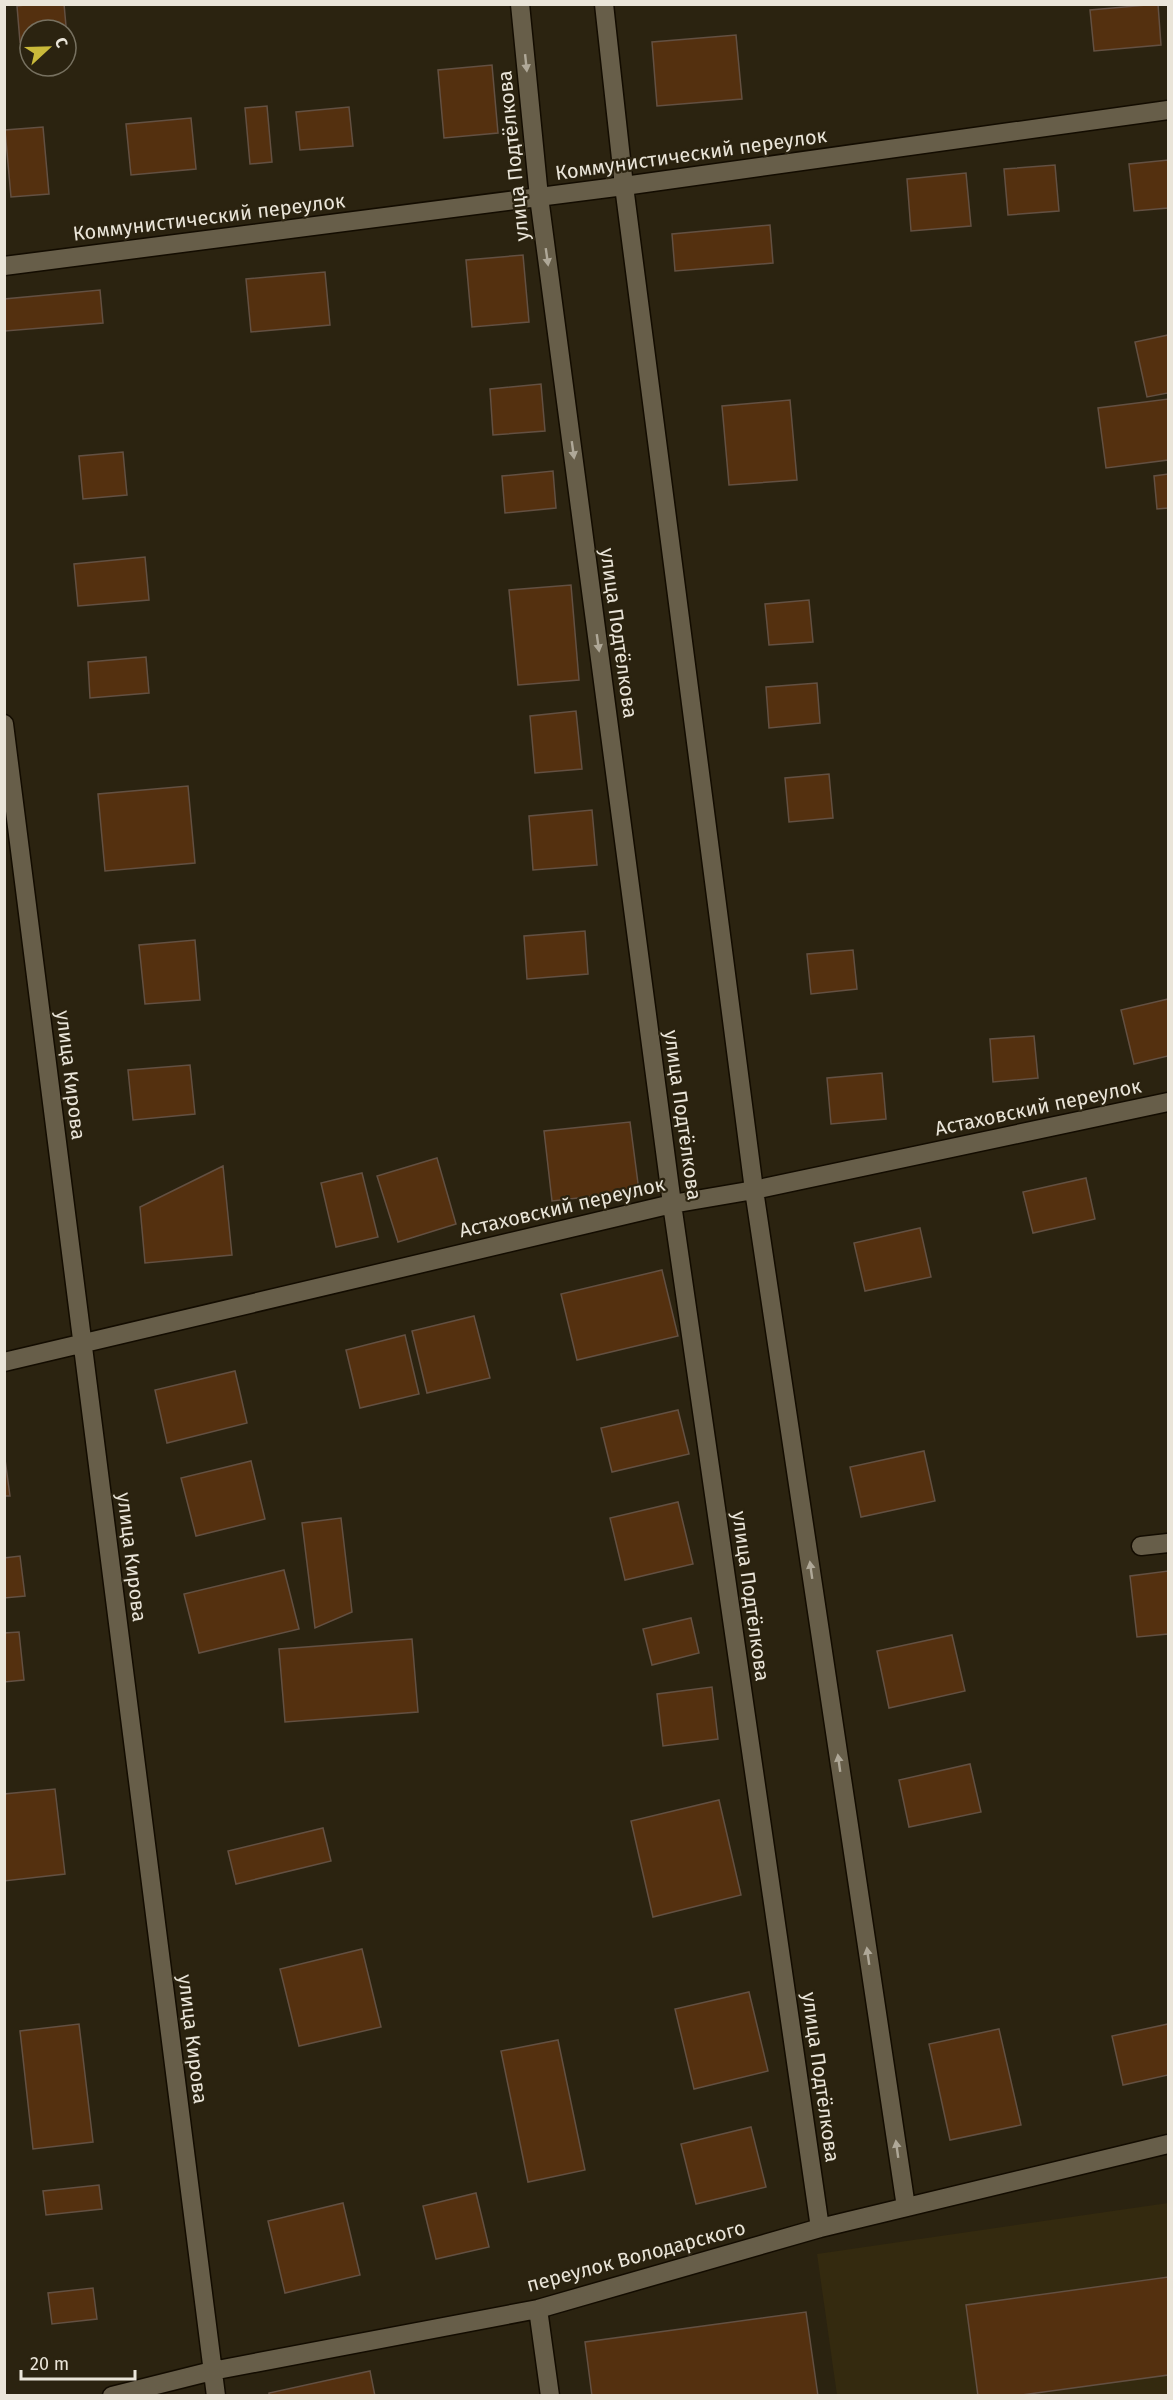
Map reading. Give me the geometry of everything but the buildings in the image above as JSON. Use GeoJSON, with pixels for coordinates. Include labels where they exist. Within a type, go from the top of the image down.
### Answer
{"type":"FeatureCollection","features":[{"type":"Feature","properties":{"kind":"street","name":"улица Подтёлкова"},"geometry":{"type":"LineString","coordinates":[[520,4],[539,197],[672,1204],[820,2228]]}},
{"type":"Feature","properties":{"kind":"street"},"geometry":{"type":"LineString","coordinates":[[604,4],[624,186],[754,1190],[906,2207]]}},
{"type":"Feature","properties":{"kind":"street","name":"Коммунистический переулок"},"geometry":{"type":"LineString","coordinates":[[4,266],[624,186],[1168,110]]}},
{"type":"Feature","properties":{"kind":"street","name":"улица Кирова"},"geometry":{"type":"LineString","coordinates":[[4,724],[216,2396]]}},
{"type":"Feature","properties":{"kind":"street","name":"Астаховский переулок"},"geometry":{"type":"LineString","coordinates":[[4,1362],[672,1204],[754,1190],[1168,1102]]}},
{"type":"Feature","properties":{"kind":"street"},"geometry":{"type":"LineString","coordinates":[[1141,1546],[1168,1543]]}},
{"type":"Feature","properties":{"kind":"street","name":"переулок Володарского"},"geometry":{"type":"LineString","coordinates":[[112,2396],[212,2371],[538,2308],[820,2228],[1168,2144]]}},
{"type":"Feature","properties":{"kind":"street"},"geometry":{"type":"LineString","coordinates":[[538,2308],[550,2396]]}},
{"type":"Feature","properties":{"kind":"shaded area"},"geometry":{"type":"Polygon","coordinates":[[[1168,2203],[1168,2395],[837,2395],[817,2254],[1168,2203]]]}}]}
